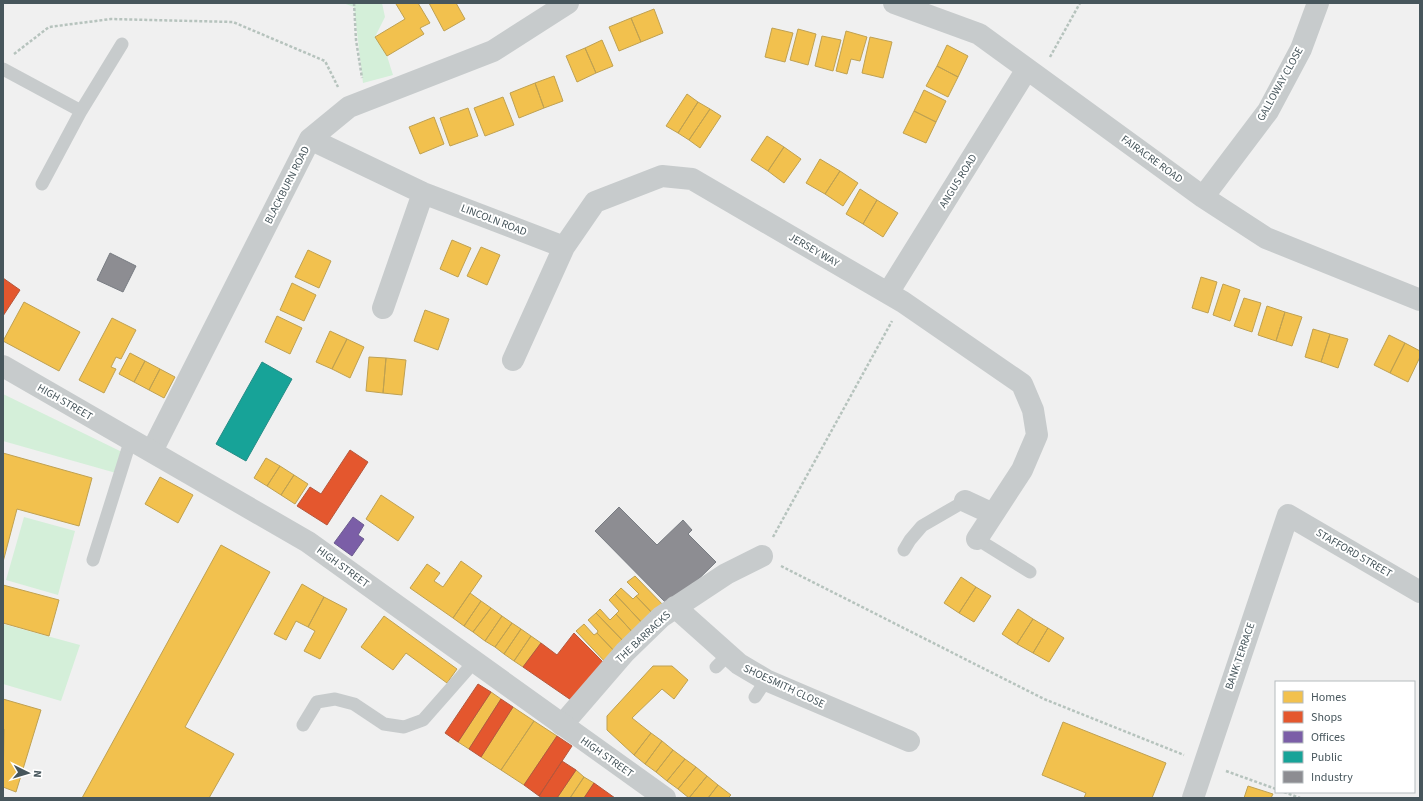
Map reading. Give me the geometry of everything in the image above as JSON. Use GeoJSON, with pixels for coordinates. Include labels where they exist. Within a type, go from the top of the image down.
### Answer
{"type":"FeatureCollection","features":[{"type":"Feature","properties":{"kind":"street","name":"BLACKBURN ROAD"},"geometry":{"type":"LineString","coordinates":[[152,451],[310,139],[357,104],[493,51],[568,3]]}},
{"type":"Feature","properties":{"kind":"street","name":"FAIRACRE ROAD"},"geometry":{"type":"LineString","coordinates":[[894,3],[979,34],[1203,197],[1266,238],[1420,300]]}},
{"type":"Feature","properties":{"kind":"street","name":"GALLOWAY CLOSE"},"geometry":{"type":"LineString","coordinates":[[1203,197],[1268,111],[1301,49],[1318,3]]}},
{"type":"Feature","properties":{"kind":"street","name":"ANGUS ROAD"},"geometry":{"type":"LineString","coordinates":[[896,297],[1033,73]]}},
{"type":"Feature","properties":{"kind":"street","name":"LINCOLN ROAD"},"geometry":{"type":"LineString","coordinates":[[310,139],[423,193],[564,248]]}},
{"type":"Feature","properties":{"kind":"street","name":"JERSEY WAY"},"geometry":{"type":"LineString","coordinates":[[513,360],[564,248],[595,202],[662,176],[692,179],[896,297],[1022,384],[1033,410],[1037,435],[1022,470],[977,539]]}},
{"type":"Feature","properties":{"kind":"street"},"geometry":{"type":"LineString","coordinates":[[383,308],[423,193]]}},
{"type":"Feature","properties":{"kind":"street","name":"HIGH STREET"},"geometry":{"type":"LineString","coordinates":[[3,366],[308,542],[665,798]]}},
{"type":"Feature","properties":{"kind":"street"},"geometry":{"type":"LineString","coordinates":[[965,501],[993,514]]}},
{"type":"Feature","properties":{"kind":"street","name":"STAFFORD STREET"},"geometry":{"type":"LineString","coordinates":[[1288,515],[1420,592]]}},
{"type":"Feature","properties":{"kind":"street","name":"BANK TERRACE"},"geometry":{"type":"LineString","coordinates":[[1193,798],[1288,515]]}},
{"type":"Feature","properties":{"kind":"street","name":"THE BARRACKS"},"geometry":{"type":"LineString","coordinates":[[562,725],[625,652],[661,617],[726,574],[762,556]]}},
{"type":"Feature","properties":{"kind":"street","name":"SHOESMITH CLOSE"},"geometry":{"type":"LineString","coordinates":[[675,607],[722,661],[739,664],[760,688],[908,741]]}},
{"type":"Feature","properties":{"kind":"lane"},"geometry":{"type":"LineString","coordinates":[[42,184],[81,111],[122,44]]}},
{"type":"Feature","properties":{"kind":"lane"},"geometry":{"type":"LineString","coordinates":[[3,69],[81,111]]}},
{"type":"Feature","properties":{"kind":"lane"},"geometry":{"type":"LineString","coordinates":[[93,560],[131,439]]}},
{"type":"Feature","properties":{"kind":"lane"},"geometry":{"type":"LineString","coordinates":[[904,550],[922,526],[965,501]]}},
{"type":"Feature","properties":{"kind":"lane"},"geometry":{"type":"LineString","coordinates":[[977,539],[1030,572]]}},
{"type":"Feature","properties":{"kind":"lane"},"geometry":{"type":"LineString","coordinates":[[303,725],[317,702],[336,699],[354,704],[384,724],[404,727],[423,720],[467,670],[473,661]]}},
{"type":"Feature","properties":{"kind":"path"},"geometry":{"type":"LineString","coordinates":[[354,3],[357,104]]}},
{"type":"Feature","properties":{"kind":"path"},"geometry":{"type":"LineString","coordinates":[[1033,73],[1080,3]]}},
{"type":"Feature","properties":{"kind":"path"},"geometry":{"type":"LineString","coordinates":[[10,57],[49,27],[111,19],[233,22],[324,61],[357,104]]}},
{"type":"Feature","properties":{"kind":"path"},"geometry":{"type":"LineString","coordinates":[[896,297],[762,556],[1044,698],[1204,763],[1275,789]]}},
{"type":"Feature","properties":{"kind":"path"},"geometry":{"type":"LineString","coordinates":[[1287,793],[1300,798]]}},
{"type":"Feature","properties":{"kind":"green space"},"geometry":{"type":"Polygon","coordinates":[[[343,3],[382,3],[385,17],[375,37],[387,56],[393,75],[363,83],[354,7],[343,3]]]}},
{"type":"Feature","properties":{"kind":"green space"},"geometry":{"type":"Polygon","coordinates":[[[3,394],[122,452],[116,473],[3,441],[3,394]]]}},
{"type":"Feature","properties":{"kind":"green space"},"geometry":{"type":"Polygon","coordinates":[[[24,517],[75,531],[58,595],[6,580],[24,517]]]}},
{"type":"Feature","properties":{"kind":"green space"},"geometry":{"type":"Polygon","coordinates":[[[3,624],[80,645],[61,701],[3,684],[3,624]]]}},
{"type":"Feature","properties":{"kind":"building: Homes"},"geometry":{"type":"Polygon","coordinates":[[[418,3],[430,23],[420,28],[424,34],[387,56],[375,37],[405,19],[396,4],[418,3]]]}},
{"type":"Feature","properties":{"kind":"building: Homes"},"geometry":{"type":"Polygon","coordinates":[[[429,3],[456,3],[465,19],[444,31],[429,3]]]}},
{"type":"Feature","properties":{"kind":"building: Homes"},"geometry":{"type":"Polygon","coordinates":[[[654,9],[663,33],[641,42],[631,18],[654,9]]]}},
{"type":"Feature","properties":{"kind":"building: Homes"},"geometry":{"type":"Polygon","coordinates":[[[631,18],[641,42],[619,51],[609,27],[631,18]]]}},
{"type":"Feature","properties":{"kind":"building: Homes"},"geometry":{"type":"Polygon","coordinates":[[[772,28],[793,33],[785,62],[765,57],[772,28]]]}},
{"type":"Feature","properties":{"kind":"building: Homes"},"geometry":{"type":"Polygon","coordinates":[[[798,29],[816,34],[808,65],[790,60],[798,29]]]}},
{"type":"Feature","properties":{"kind":"building: Homes"},"geometry":{"type":"Polygon","coordinates":[[[846,31],[867,37],[860,61],[851,59],[847,74],[836,71],[846,31]]]}},
{"type":"Feature","properties":{"kind":"building: Homes"},"geometry":{"type":"Polygon","coordinates":[[[822,36],[841,40],[833,71],[815,66],[822,36]]]}},
{"type":"Feature","properties":{"kind":"building: Homes"},"geometry":{"type":"Polygon","coordinates":[[[870,37],[892,42],[883,78],[862,73],[870,37]]]}},
{"type":"Feature","properties":{"kind":"building: Homes"},"geometry":{"type":"Polygon","coordinates":[[[602,40],[613,66],[596,73],[585,48],[602,40]]]}},
{"type":"Feature","properties":{"kind":"building: Homes"},"geometry":{"type":"Polygon","coordinates":[[[947,45],[968,56],[958,77],[937,66],[947,45]]]}},
{"type":"Feature","properties":{"kind":"building: Homes"},"geometry":{"type":"Polygon","coordinates":[[[585,48],[596,73],[577,82],[566,56],[585,48]]]}},
{"type":"Feature","properties":{"kind":"building: Homes"},"geometry":{"type":"Polygon","coordinates":[[[937,66],[958,77],[948,97],[926,86],[937,66]]]}},
{"type":"Feature","properties":{"kind":"building: Homes"},"geometry":{"type":"Polygon","coordinates":[[[554,76],[563,101],[544,108],[535,83],[554,76]]]}},
{"type":"Feature","properties":{"kind":"building: Homes"},"geometry":{"type":"Polygon","coordinates":[[[535,83],[544,108],[519,118],[510,93],[535,83]]]}},
{"type":"Feature","properties":{"kind":"building: Homes"},"geometry":{"type":"Polygon","coordinates":[[[924,90],[946,101],[936,122],[914,111],[924,90]]]}},
{"type":"Feature","properties":{"kind":"building: Homes"},"geometry":{"type":"Polygon","coordinates":[[[687,94],[698,102],[678,133],[666,126],[687,94]]]}},
{"type":"Feature","properties":{"kind":"building: Homes"},"geometry":{"type":"Polygon","coordinates":[[[503,97],[514,125],[485,136],[474,108],[503,97]]]}},
{"type":"Feature","properties":{"kind":"building: Homes"},"geometry":{"type":"Polygon","coordinates":[[[698,102],[710,109],[689,140],[678,133],[698,102]]]}},
{"type":"Feature","properties":{"kind":"building: Homes"},"geometry":{"type":"Polygon","coordinates":[[[468,108],[478,136],[450,146],[440,118],[468,108]]]}},
{"type":"Feature","properties":{"kind":"building: Homes"},"geometry":{"type":"Polygon","coordinates":[[[710,109],[721,116],[700,148],[689,140],[710,109]]]}},
{"type":"Feature","properties":{"kind":"building: Homes"},"geometry":{"type":"Polygon","coordinates":[[[914,111],[936,122],[926,143],[903,133],[914,111]]]}},
{"type":"Feature","properties":{"kind":"building: Homes"},"geometry":{"type":"Polygon","coordinates":[[[434,117],[444,144],[420,154],[409,127],[434,117]]]}},
{"type":"Feature","properties":{"kind":"building: Homes"},"geometry":{"type":"Polygon","coordinates":[[[767,136],[784,147],[768,171],[751,160],[767,136]]]}},
{"type":"Feature","properties":{"kind":"building: Homes"},"geometry":{"type":"Polygon","coordinates":[[[784,147],[801,159],[784,183],[768,171],[784,147]]]}},
{"type":"Feature","properties":{"kind":"building: Homes"},"geometry":{"type":"Polygon","coordinates":[[[820,159],[840,171],[825,194],[806,183],[820,159]]]}},
{"type":"Feature","properties":{"kind":"building: Homes"},"geometry":{"type":"Polygon","coordinates":[[[840,171],[858,183],[843,206],[825,194],[840,171]]]}},
{"type":"Feature","properties":{"kind":"building: Homes"},"geometry":{"type":"Polygon","coordinates":[[[860,189],[877,200],[863,224],[846,214],[860,189]]]}},
{"type":"Feature","properties":{"kind":"building: Homes"},"geometry":{"type":"Polygon","coordinates":[[[877,200],[898,213],[883,237],[863,224],[877,200]]]}},
{"type":"Feature","properties":{"kind":"building: Homes"},"geometry":{"type":"Polygon","coordinates":[[[452,240],[471,248],[458,277],[440,269],[452,240]]]}},
{"type":"Feature","properties":{"kind":"building: Homes"},"geometry":{"type":"Polygon","coordinates":[[[481,247],[500,255],[487,285],[467,276],[481,247]]]}},
{"type":"Feature","properties":{"kind":"building: Homes"},"geometry":{"type":"Polygon","coordinates":[[[308,250],[331,261],[319,288],[295,277],[308,250]]]}},
{"type":"Feature","properties":{"kind":"building: Homes"},"geometry":{"type":"Polygon","coordinates":[[[1201,277],[1217,282],[1208,313],[1192,308],[1201,277]]]}},
{"type":"Feature","properties":{"kind":"building: Homes"},"geometry":{"type":"Polygon","coordinates":[[[292,283],[316,295],[304,321],[280,310],[292,283]]]}},
{"type":"Feature","properties":{"kind":"building: Homes"},"geometry":{"type":"Polygon","coordinates":[[[1223,284],[1240,290],[1230,321],[1213,315],[1223,284]]]}},
{"type":"Feature","properties":{"kind":"building: Homes"},"geometry":{"type":"Polygon","coordinates":[[[1244,298],[1261,303],[1252,332],[1234,326],[1244,298]]]}},
{"type":"Feature","properties":{"kind":"building: Homes"},"geometry":{"type":"Polygon","coordinates":[[[24,302],[80,332],[59,371],[3,341],[24,302]]]}},
{"type":"Feature","properties":{"kind":"building: Homes"},"geometry":{"type":"Polygon","coordinates":[[[1267,306],[1285,312],[1276,341],[1258,335],[1267,306]]]}},
{"type":"Feature","properties":{"kind":"building: Homes"},"geometry":{"type":"Polygon","coordinates":[[[425,310],[449,319],[438,350],[414,341],[425,310]]]}},
{"type":"Feature","properties":{"kind":"building: Homes"},"geometry":{"type":"Polygon","coordinates":[[[1285,312],[1302,317],[1292,346],[1276,341],[1285,312]]]}},
{"type":"Feature","properties":{"kind":"building: Homes"},"geometry":{"type":"Polygon","coordinates":[[[277,316],[302,328],[290,354],[265,342],[277,316]]]}},
{"type":"Feature","properties":{"kind":"building: Homes"},"geometry":{"type":"Polygon","coordinates":[[[112,318],[136,330],[121,359],[116,357],[111,367],[116,369],[104,393],[79,380],[112,318]]]}},
{"type":"Feature","properties":{"kind":"building: Homes"},"geometry":{"type":"Polygon","coordinates":[[[1313,329],[1330,334],[1321,362],[1305,357],[1313,329]]]}},
{"type":"Feature","properties":{"kind":"building: Homes"},"geometry":{"type":"Polygon","coordinates":[[[330,331],[347,339],[332,369],[316,362],[330,331]]]}},
{"type":"Feature","properties":{"kind":"building: Homes"},"geometry":{"type":"Polygon","coordinates":[[[1330,334],[1348,339],[1338,368],[1321,362],[1330,334]]]}},
{"type":"Feature","properties":{"kind":"building: Homes"},"geometry":{"type":"Polygon","coordinates":[[[1389,335],[1405,343],[1390,373],[1374,365],[1389,335]]]}},
{"type":"Feature","properties":{"kind":"building: Homes"},"geometry":{"type":"Polygon","coordinates":[[[347,339],[364,347],[350,378],[332,369],[347,339]]]}},
{"type":"Feature","properties":{"kind":"building: Homes"},"geometry":{"type":"Polygon","coordinates":[[[1405,343],[1420,351],[1420,357],[1408,382],[1390,373],[1405,343]]]}},
{"type":"Feature","properties":{"kind":"building: Homes"},"geometry":{"type":"Polygon","coordinates":[[[130,353],[145,361],[134,382],[119,374],[130,353]]]}},
{"type":"Feature","properties":{"kind":"building: Homes"},"geometry":{"type":"Polygon","coordinates":[[[369,357],[386,358],[383,393],[366,391],[369,357]]]}},
{"type":"Feature","properties":{"kind":"building: Homes"},"geometry":{"type":"Polygon","coordinates":[[[386,358],[406,360],[402,395],[383,393],[386,358]]]}},
{"type":"Feature","properties":{"kind":"building: Homes"},"geometry":{"type":"Polygon","coordinates":[[[145,361],[160,369],[149,390],[134,382],[145,361]]]}},
{"type":"Feature","properties":{"kind":"building: Homes"},"geometry":{"type":"Polygon","coordinates":[[[160,369],[175,377],[164,398],[149,390],[160,369]]]}},
{"type":"Feature","properties":{"kind":"building: Homes"},"geometry":{"type":"Polygon","coordinates":[[[3,453],[92,478],[79,526],[17,509],[3,562],[3,453]]]}},
{"type":"Feature","properties":{"kind":"building: Homes"},"geometry":{"type":"Polygon","coordinates":[[[266,458],[280,466],[267,486],[254,478],[266,458]]]}},
{"type":"Feature","properties":{"kind":"building: Homes"},"geometry":{"type":"Polygon","coordinates":[[[280,466],[294,475],[281,495],[267,486],[280,466]]]}},
{"type":"Feature","properties":{"kind":"building: Homes"},"geometry":{"type":"Polygon","coordinates":[[[294,475],[308,484],[295,504],[281,495],[294,475]]]}},
{"type":"Feature","properties":{"kind":"building: Homes"},"geometry":{"type":"Polygon","coordinates":[[[160,477],[193,495],[178,523],[145,504],[160,477]]]}},
{"type":"Feature","properties":{"kind":"building: Homes"},"geometry":{"type":"Polygon","coordinates":[[[381,495],[414,517],[398,541],[366,519],[381,495]]]}},
{"type":"Feature","properties":{"kind":"building: Homes"},"geometry":{"type":"Polygon","coordinates":[[[221,545],[270,572],[185,727],[234,754],[209,798],[82,798],[221,545]]]}},
{"type":"Feature","properties":{"kind":"building: Homes"},"geometry":{"type":"Polygon","coordinates":[[[461,561],[482,576],[453,618],[410,588],[427,564],[440,573],[434,581],[443,587],[461,561]]]}},
{"type":"Feature","properties":{"kind":"building: Homes"},"geometry":{"type":"Polygon","coordinates":[[[635,576],[666,608],[656,617],[636,596],[639,594],[627,582],[635,576]]]}},
{"type":"Feature","properties":{"kind":"building: Homes"},"geometry":{"type":"Polygon","coordinates":[[[961,577],[976,587],[959,613],[944,603],[961,577]]]}},
{"type":"Feature","properties":{"kind":"building: Homes"},"geometry":{"type":"Polygon","coordinates":[[[302,584],[324,597],[308,627],[296,621],[286,640],[274,634],[302,584]]]}},
{"type":"Feature","properties":{"kind":"building: Homes"},"geometry":{"type":"Polygon","coordinates":[[[3,585],[59,600],[49,636],[3,623],[3,585]]]}},
{"type":"Feature","properties":{"kind":"building: Homes"},"geometry":{"type":"Polygon","coordinates":[[[976,587],[991,596],[974,622],[959,613],[976,587]]]}},
{"type":"Feature","properties":{"kind":"building: Homes"},"geometry":{"type":"Polygon","coordinates":[[[621,588],[633,599],[636,596],[656,617],[646,627],[615,594],[621,588]]]}},
{"type":"Feature","properties":{"kind":"building: Homes"},"geometry":{"type":"Polygon","coordinates":[[[470,593],[481,601],[464,626],[453,618],[470,593]]]}},
{"type":"Feature","properties":{"kind":"building: Homes"},"geometry":{"type":"Polygon","coordinates":[[[615,594],[646,627],[636,636],[616,614],[619,611],[609,600],[615,594]]]}},
{"type":"Feature","properties":{"kind":"building: Homes"},"geometry":{"type":"Polygon","coordinates":[[[324,597],[347,609],[320,659],[304,651],[315,631],[308,627],[324,597]]]}},
{"type":"Feature","properties":{"kind":"building: Homes"},"geometry":{"type":"Polygon","coordinates":[[[481,601],[491,608],[473,632],[464,626],[481,601]]]}},
{"type":"Feature","properties":{"kind":"building: Homes"},"geometry":{"type":"Polygon","coordinates":[[[491,608],[502,616],[485,641],[473,632],[491,608]]]}},
{"type":"Feature","properties":{"kind":"building: Homes"},"geometry":{"type":"Polygon","coordinates":[[[600,609],[610,620],[616,614],[636,636],[627,645],[596,613],[600,609]]]}},
{"type":"Feature","properties":{"kind":"building: Homes"},"geometry":{"type":"Polygon","coordinates":[[[1018,609],[1033,619],[1017,644],[1002,634],[1018,609]]]}},
{"type":"Feature","properties":{"kind":"building: Homes"},"geometry":{"type":"Polygon","coordinates":[[[596,613],[627,645],[617,654],[597,633],[598,631],[588,620],[596,613]]]}},
{"type":"Feature","properties":{"kind":"building: Homes"},"geometry":{"type":"Polygon","coordinates":[[[384,616],[457,669],[447,683],[406,653],[393,670],[361,647],[384,616]]]}},
{"type":"Feature","properties":{"kind":"building: Homes"},"geometry":{"type":"Polygon","coordinates":[[[502,616],[512,623],[495,647],[485,641],[502,616]]]}},
{"type":"Feature","properties":{"kind":"building: Homes"},"geometry":{"type":"Polygon","coordinates":[[[1033,619],[1048,628],[1033,653],[1017,644],[1033,619]]]}},
{"type":"Feature","properties":{"kind":"building: Homes"},"geometry":{"type":"Polygon","coordinates":[[[512,623],[521,629],[504,654],[495,647],[512,623]]]}},
{"type":"Feature","properties":{"kind":"building: Homes"},"geometry":{"type":"Polygon","coordinates":[[[584,624],[594,635],[597,633],[617,654],[607,664],[576,631],[584,624]]]}},
{"type":"Feature","properties":{"kind":"building: Homes"},"geometry":{"type":"Polygon","coordinates":[[[1048,628],[1064,638],[1049,662],[1033,653],[1048,628]]]}},
{"type":"Feature","properties":{"kind":"building: Homes"},"geometry":{"type":"Polygon","coordinates":[[[521,629],[531,636],[514,661],[504,654],[521,629]]]}},
{"type":"Feature","properties":{"kind":"building: Homes"},"geometry":{"type":"Polygon","coordinates":[[[531,636],[541,643],[523,667],[514,661],[531,636]]]}},
{"type":"Feature","properties":{"kind":"building: Homes"},"geometry":{"type":"Polygon","coordinates":[[[653,666],[672,666],[688,680],[674,699],[662,689],[632,718],[651,733],[634,755],[607,730],[607,716],[653,666]]]}},
{"type":"Feature","properties":{"kind":"building: Homes"},"geometry":{"type":"Polygon","coordinates":[[[491,692],[501,699],[469,749],[458,742],[491,692]]]}},
{"type":"Feature","properties":{"kind":"building: Homes"},"geometry":{"type":"Polygon","coordinates":[[[3,699],[41,710],[16,792],[3,787],[3,699]]]}},
{"type":"Feature","properties":{"kind":"building: Homes"},"geometry":{"type":"Polygon","coordinates":[[[513,707],[534,721],[501,770],[481,757],[513,707]]]}},
{"type":"Feature","properties":{"kind":"building: Homes"},"geometry":{"type":"Polygon","coordinates":[[[534,721],[557,736],[524,785],[501,770],[534,721]]]}},
{"type":"Feature","properties":{"kind":"building: Homes"},"geometry":{"type":"Polygon","coordinates":[[[1063,722],[1166,763],[1152,798],[1084,798],[1086,793],[1042,775],[1063,722]]]}},
{"type":"Feature","properties":{"kind":"building: Homes"},"geometry":{"type":"Polygon","coordinates":[[[651,733],[662,741],[645,764],[634,755],[651,733]]]}},
{"type":"Feature","properties":{"kind":"building: Homes"},"geometry":{"type":"Polygon","coordinates":[[[662,741],[673,750],[656,772],[645,764],[662,741]]]}},
{"type":"Feature","properties":{"kind":"building: Homes"},"geometry":{"type":"Polygon","coordinates":[[[673,750],[685,759],[667,781],[656,772],[673,750]]]}},
{"type":"Feature","properties":{"kind":"building: Homes"},"geometry":{"type":"Polygon","coordinates":[[[685,759],[696,767],[678,789],[667,781],[685,759]]]}},
{"type":"Feature","properties":{"kind":"building: Homes"},"geometry":{"type":"Polygon","coordinates":[[[696,767],[707,776],[689,798],[678,789],[696,767]]]}},
{"type":"Feature","properties":{"kind":"building: Homes"},"geometry":{"type":"Polygon","coordinates":[[[576,770],[584,777],[570,798],[557,798],[576,770]]]}},
{"type":"Feature","properties":{"kind":"building: Homes"},"geometry":{"type":"Polygon","coordinates":[[[707,776],[718,785],[708,798],[689,798],[707,776]]]}},
{"type":"Feature","properties":{"kind":"building: Homes"},"geometry":{"type":"Polygon","coordinates":[[[584,777],[594,783],[584,798],[570,798],[584,777]]]}},
{"type":"Feature","properties":{"kind":"building: Homes"},"geometry":{"type":"Polygon","coordinates":[[[718,785],[731,795],[728,798],[708,798],[718,785]]]}},
{"type":"Feature","properties":{"kind":"building: Homes"},"geometry":{"type":"Polygon","coordinates":[[[1248,786],[1273,794],[1271,798],[1244,798],[1248,786]]]}},
{"type":"Feature","properties":{"kind":"building: Shops"},"geometry":{"type":"Polygon","coordinates":[[[3,278],[20,290],[3,316],[3,278]]]}},
{"type":"Feature","properties":{"kind":"building: Shops"},"geometry":{"type":"Polygon","coordinates":[[[350,450],[368,462],[327,525],[297,506],[310,487],[321,494],[350,450]]]}},
{"type":"Feature","properties":{"kind":"building: Shops"},"geometry":{"type":"Polygon","coordinates":[[[574,633],[606,665],[571,700],[523,667],[541,643],[557,655],[574,633]]]}},
{"type":"Feature","properties":{"kind":"building: Shops"},"geometry":{"type":"Polygon","coordinates":[[[478,684],[491,692],[458,742],[445,733],[478,684]]]}},
{"type":"Feature","properties":{"kind":"building: Shops"},"geometry":{"type":"Polygon","coordinates":[[[501,699],[513,707],[481,757],[469,749],[501,699]]]}},
{"type":"Feature","properties":{"kind":"building: Shops"},"geometry":{"type":"Polygon","coordinates":[[[557,736],[572,746],[539,796],[524,785],[557,736]]]}},
{"type":"Feature","properties":{"kind":"building: Shops"},"geometry":{"type":"Polygon","coordinates":[[[562,761],[576,770],[557,798],[543,798],[539,796],[562,761]]]}},
{"type":"Feature","properties":{"kind":"building: Shops"},"geometry":{"type":"Polygon","coordinates":[[[594,783],[615,798],[584,798],[594,783]]]}},
{"type":"Feature","properties":{"kind":"building: Offices"},"geometry":{"type":"Polygon","coordinates":[[[353,517],[364,525],[358,535],[364,539],[352,556],[334,543],[353,517]]]}},
{"type":"Feature","properties":{"kind":"building: Public"},"geometry":{"type":"Polygon","coordinates":[[[262,362],[292,379],[246,461],[216,444],[262,362]]]}},
{"type":"Feature","properties":{"kind":"building: Industry"},"geometry":{"type":"Polygon","coordinates":[[[110,253],[136,266],[123,292],[97,280],[110,253]]]}},
{"type":"Feature","properties":{"kind":"building: Industry"},"geometry":{"type":"Polygon","coordinates":[[[619,507],[657,545],[683,520],[692,530],[688,534],[716,562],[670,607],[595,531],[619,507]]]}}]}
